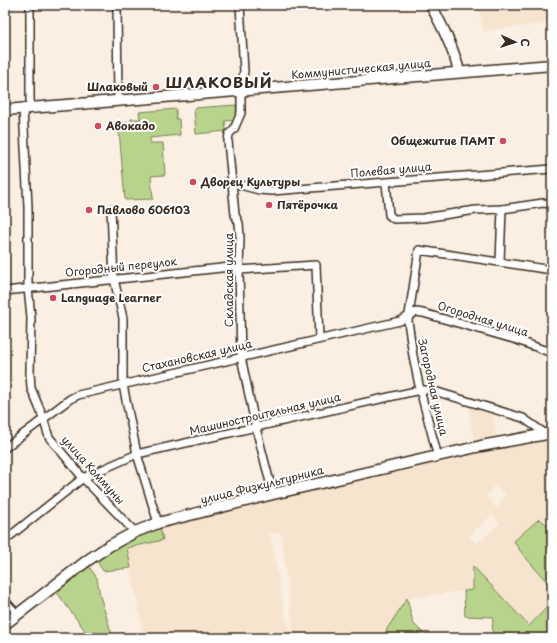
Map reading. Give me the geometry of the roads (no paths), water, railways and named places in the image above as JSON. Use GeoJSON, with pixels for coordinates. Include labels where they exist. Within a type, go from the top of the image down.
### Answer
{"type":"FeatureCollection","features":[{"type":"Feature","properties":{"kind":"street","name":"улица Коммуны"},"geometry":{"type":"LineString","coordinates":[[30,5],[26,108],[28,288],[31,388],[49,437],[83,478],[134,532]]}},
{"type":"Feature","properties":{"kind":"street"},"geometry":{"type":"LineString","coordinates":[[117,5],[118,101]]}},
{"type":"Feature","properties":{"kind":"street","name":"Складская улица"},"geometry":{"type":"LineString","coordinates":[[240,5],[244,72],[241,91],[241,113],[234,128],[229,134],[228,141],[235,215],[239,223],[241,357],[256,428],[273,494]]}},
{"type":"Feature","properties":{"kind":"street"},"geometry":{"type":"LineString","coordinates":[[431,5],[448,40],[459,72]]}},
{"type":"Feature","properties":{"kind":"street","name":"Коммунистическая улица"},"geometry":{"type":"LineString","coordinates":[[5,110],[552,65]]}},
{"type":"Feature","properties":{"kind":"street","name":"Полевая улица"},"geometry":{"type":"LineString","coordinates":[[233,183],[259,190],[272,191],[552,169]]}},
{"type":"Feature","properties":{"kind":"street"},"geometry":{"type":"LineString","coordinates":[[386,182],[389,215],[394,219],[423,218],[476,210],[502,209],[543,203],[550,204],[552,206]]}},
{"type":"Feature","properties":{"kind":"street"},"geometry":{"type":"LineString","coordinates":[[111,209],[114,279],[124,318],[124,385],[137,454],[158,523]]}},
{"type":"Feature","properties":{"kind":"street"},"geometry":{"type":"LineString","coordinates":[[502,209],[500,262],[552,270]]}},
{"type":"Feature","properties":{"kind":"street","name":"Загородная улица"},"geometry":{"type":"LineString","coordinates":[[438,457],[412,356],[408,317],[419,250],[500,262]]}},
{"type":"Feature","properties":{"kind":"street","name":"Огородный переулок"},"geometry":{"type":"LineString","coordinates":[[5,291],[114,279],[239,268],[316,265],[319,339]]}},
{"type":"Feature","properties":{"kind":"street","name":"Огородная улица"},"geometry":{"type":"LineString","coordinates":[[408,317],[416,312],[423,313],[517,340],[552,352]]}},
{"type":"Feature","properties":{"kind":"street","name":"Стахановская улица"},"geometry":{"type":"LineString","coordinates":[[5,448],[70,399],[78,395],[408,317]]}},
{"type":"Feature","properties":{"kind":"street","name":"Машиностроительная улица"},"geometry":{"type":"LineString","coordinates":[[5,540],[83,478],[137,454],[420,390],[431,390],[523,418],[549,433]]}},
{"type":"Feature","properties":{"kind":"street","name":"улица Физкультурника"},"geometry":{"type":"LineString","coordinates":[[5,624],[88,560],[109,546],[134,532],[158,523],[273,494],[482,446],[549,433]]}},
{"type":"Feature","properties":{"kind":"street"},"geometry":{"type":"LineString","coordinates":[[5,601],[17,614]]}},
{"type":"Feature","properties":{"kind":"place","name":"Шлаковый"},"geometry":{"type":"Point","coordinates":[156,87]}},
{"type":"Feature","properties":{"kind":"place","name":"Авокадо"},"geometry":{"type":"Point","coordinates":[98,126]}},
{"type":"Feature","properties":{"kind":"place","name":"Общежитие ПАМТ"},"geometry":{"type":"Point","coordinates":[503,141]}},
{"type":"Feature","properties":{"kind":"place","name":"Дворец Культуры"},"geometry":{"type":"Point","coordinates":[193,182]}},
{"type":"Feature","properties":{"kind":"place","name":"Пятёрочка"},"geometry":{"type":"Point","coordinates":[269,205]}},
{"type":"Feature","properties":{"kind":"place","name":"Павлово 606103"},"geometry":{"type":"Point","coordinates":[89,210]}},
{"type":"Feature","properties":{"kind":"place","name":"Language Learner"},"geometry":{"type":"Point","coordinates":[53,298]}},
{"type":"Feature","properties":{"kind":"district","name":"ШЛАКОВЫЙ"},"geometry":{"type":"Point","coordinates":[219,83]}}]}
